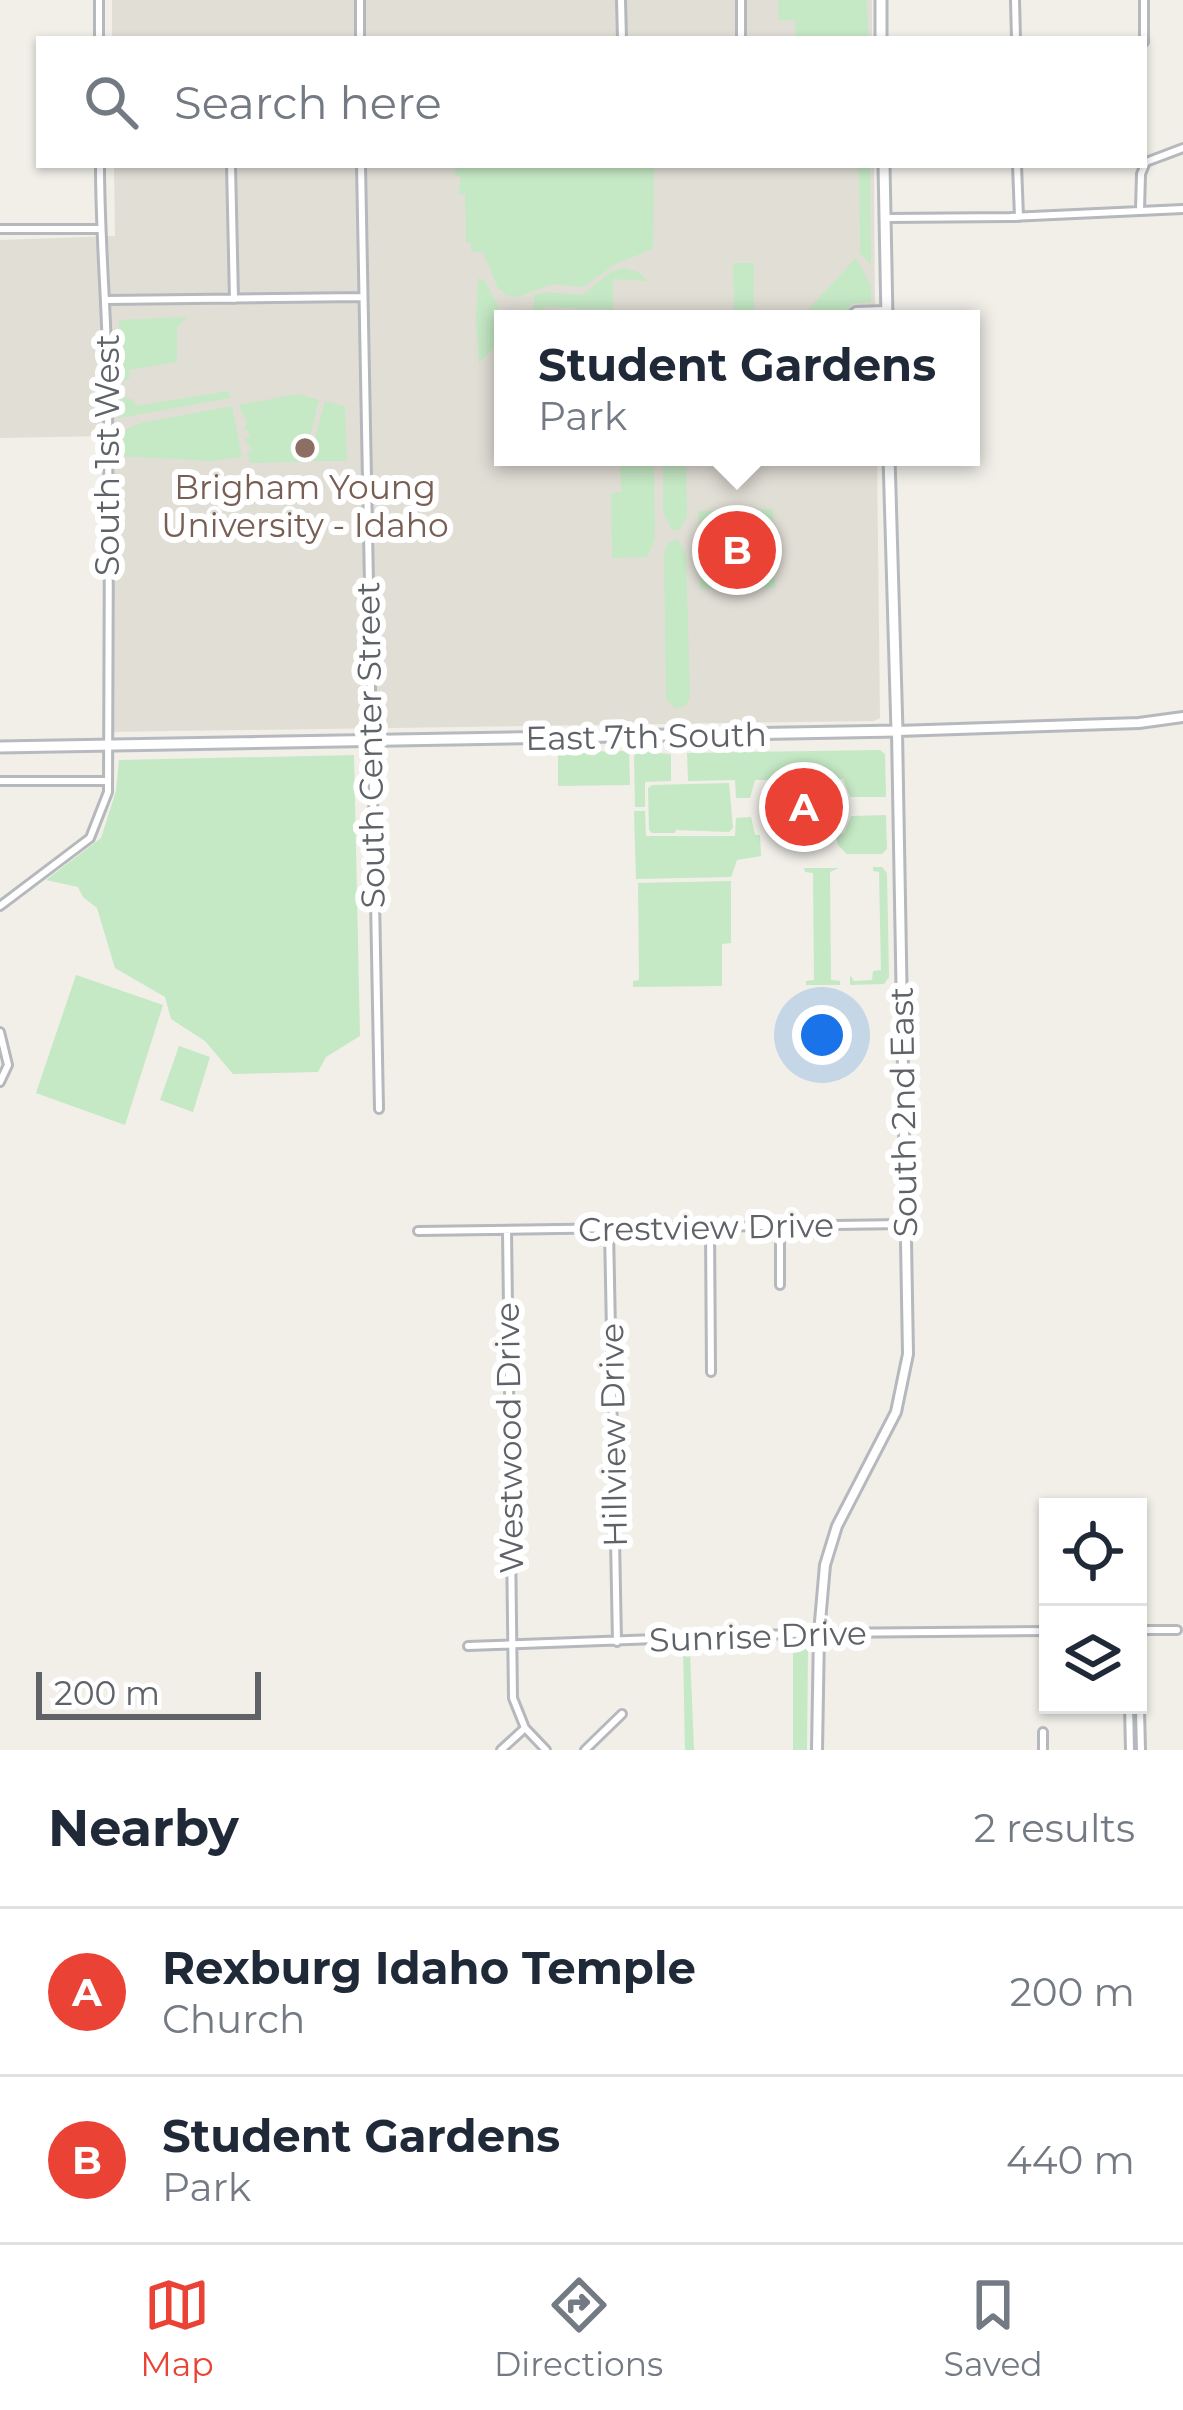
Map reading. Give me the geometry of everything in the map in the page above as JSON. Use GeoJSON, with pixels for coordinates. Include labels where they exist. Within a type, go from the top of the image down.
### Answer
{"type":"FeatureCollection","features":[{"type":"Feature","properties":{"kind":"main road"},"geometry":{"type":"LineString","coordinates":[[880,0],[881,36]]}},
{"type":"Feature","properties":{"kind":"main road"},"geometry":{"type":"LineString","coordinates":[[884,168],[887,310]]}},
{"type":"Feature","properties":{"kind":"main road","name":"South 2nd East"},"geometry":{"type":"LineString","coordinates":[[889,466],[897,731]]}},
{"type":"Feature","properties":{"kind":"main road","name":"East 7th South"},"geometry":{"type":"LineString","coordinates":[[0,747],[897,731]]}},
{"type":"Feature","properties":{"kind":"street"},"geometry":{"type":"LineString","coordinates":[[99,0],[99,36]]}},
{"type":"Feature","properties":{"kind":"street"},"geometry":{"type":"LineString","coordinates":[[360,0],[360,36]]}},
{"type":"Feature","properties":{"kind":"street"},"geometry":{"type":"LineString","coordinates":[[622,0],[622,36]]}},
{"type":"Feature","properties":{"kind":"street"},"geometry":{"type":"LineString","coordinates":[[741,0],[741,36]]}},
{"type":"Feature","properties":{"kind":"street"},"geometry":{"type":"LineString","coordinates":[[1015,0],[1016,36]]}},
{"type":"Feature","properties":{"kind":"street"},"geometry":{"type":"LineString","coordinates":[[1144,0],[1144,36]]}},
{"type":"Feature","properties":{"kind":"street"},"geometry":{"type":"LineString","coordinates":[[1147,162],[1183,148]]}},
{"type":"Feature","properties":{"kind":"street","name":"South 1st West"},"geometry":{"type":"LineString","coordinates":[[0,906],[90,838],[106,805],[106,300],[100,274],[100,168]]}},
{"type":"Feature","properties":{"kind":"street"},"geometry":{"type":"LineString","coordinates":[[231,168],[233,299]]}},
{"type":"Feature","properties":{"kind":"street","name":"South Center Street"},"geometry":{"type":"LineString","coordinates":[[361,168],[379,1109]]}},
{"type":"Feature","properties":{"kind":"street"},"geometry":{"type":"LineString","coordinates":[[1017,168],[1019,217]]}},
{"type":"Feature","properties":{"kind":"street"},"geometry":{"type":"LineString","coordinates":[[1140,210],[1144,168]]}},
{"type":"Feature","properties":{"kind":"street"},"geometry":{"type":"LineString","coordinates":[[886,218],[1183,209]]}},
{"type":"Feature","properties":{"kind":"street"},"geometry":{"type":"LineString","coordinates":[[0,229],[100,229]]}},
{"type":"Feature","properties":{"kind":"street"},"geometry":{"type":"LineString","coordinates":[[106,300],[361,297]]}},
{"type":"Feature","properties":{"kind":"street","name":"East 7th South"},"geometry":{"type":"LineString","coordinates":[[897,731],[1139,723],[1183,717]]}},
{"type":"Feature","properties":{"kind":"street","name":"South 2nd East"},"geometry":{"type":"LineString","coordinates":[[818,1750],[819,1633],[830,1546],[896,1412],[908,1354],[897,731]]}},
{"type":"Feature","properties":{"kind":"street"},"geometry":{"type":"LineString","coordinates":[[0,781],[108,781]]}},
{"type":"Feature","properties":{"kind":"street"},"geometry":{"type":"LineString","coordinates":[[0,1032],[8,1065],[0,1082]]}},
{"type":"Feature","properties":{"kind":"street","name":"Crestview Drive"},"geometry":{"type":"LineString","coordinates":[[418,1231],[905,1224]]}},
{"type":"Feature","properties":{"kind":"street"},"geometry":{"type":"LineString","coordinates":[[780,1226],[780,1285]]}},
{"type":"Feature","properties":{"kind":"street"},"geometry":{"type":"LineString","coordinates":[[710,1227],[711,1372]]}},
{"type":"Feature","properties":{"kind":"street","name":"Hillview Drive"},"geometry":{"type":"LineString","coordinates":[[609,1229],[617,1642]]}},
{"type":"Feature","properties":{"kind":"street","name":"Westwood Drive"},"geometry":{"type":"LineString","coordinates":[[507,1230],[511,1645],[513,1698],[525,1728]]}},
{"type":"Feature","properties":{"kind":"street"},"geometry":{"type":"LineString","coordinates":[[1147,1630],[1177,1630]]}},
{"type":"Feature","properties":{"kind":"street","name":"Sunrise Drive"},"geometry":{"type":"LineString","coordinates":[[468,1646],[819,1633],[1039,1631]]}},
{"type":"Feature","properties":{"kind":"street"},"geometry":{"type":"LineString","coordinates":[[585,1750],[622,1714]]}},
{"type":"Feature","properties":{"kind":"street"},"geometry":{"type":"LineString","coordinates":[[1129,1714],[1130,1750]]}},
{"type":"Feature","properties":{"kind":"street"},"geometry":{"type":"LineString","coordinates":[[1140,1714],[1141,1750]]}},
{"type":"Feature","properties":{"kind":"street"},"geometry":{"type":"LineString","coordinates":[[501,1750],[525,1728],[547,1750]]}},
{"type":"Feature","properties":{"kind":"street"},"geometry":{"type":"LineString","coordinates":[[1043,1732],[1043,1750]]}},
{"type":"Feature","properties":{"kind":"shaded area"},"geometry":{"type":"Polygon","coordinates":[[[112,0],[872,0],[872,36],[112,36],[112,0]]]}},
{"type":"Feature","properties":{"kind":"shaded area","name":"Brigham Young University - Idaho"},"geometry":{"type":"Polygon","coordinates":[[[114,168],[874,168],[875,310],[494,310],[494,466],[877,466],[880,718],[107,732],[106,436],[0,438],[0,240],[115,236],[114,168]]]}},
{"type":"Feature","properties":{"kind":"green space"},"geometry":{"type":"Polygon","coordinates":[[[778,0],[867,0],[868,36],[796,36],[795,20],[779,20],[778,0]]]}},
{"type":"Feature","properties":{"kind":"green space"},"geometry":{"type":"Polygon","coordinates":[[[455,168],[654,168],[653,249],[617,263],[583,287],[551,284],[518,297],[506,295],[498,288],[483,252],[471,251],[471,243],[466,242],[465,194],[458,194],[461,177],[454,174],[455,168]]]}},
{"type":"Feature","properties":{"kind":"green space"},"geometry":{"type":"Polygon","coordinates":[[[855,168],[870,168],[871,265],[860,253],[855,168]]]}},
{"type":"Feature","properties":{"kind":"green space"},"geometry":{"type":"Polygon","coordinates":[[[856,258],[871,286],[871,302],[852,304],[847,310],[807,310],[856,258]]]}},
{"type":"Feature","properties":{"kind":"green space"},"geometry":{"type":"Polygon","coordinates":[[[733,263],[754,263],[754,310],[734,310],[733,263]]]}},
{"type":"Feature","properties":{"kind":"green space"},"geometry":{"type":"Polygon","coordinates":[[[624,268],[648,281],[613,279],[613,310],[534,310],[534,295],[582,295],[611,272],[624,268]]]}},
{"type":"Feature","properties":{"kind":"green space"},"geometry":{"type":"Polygon","coordinates":[[[478,278],[484,280],[499,307],[494,310],[494,348],[479,363],[478,278]]]}},
{"type":"Feature","properties":{"kind":"green space"},"geometry":{"type":"Polygon","coordinates":[[[187,317],[177,328],[177,362],[129,370],[130,377],[119,385],[119,320],[187,317]]]}},
{"type":"Feature","properties":{"kind":"green space"},"geometry":{"type":"Polygon","coordinates":[[[228,391],[230,398],[119,418],[119,396],[134,400],[135,406],[228,391]]]}},
{"type":"Feature","properties":{"kind":"green space"},"geometry":{"type":"Polygon","coordinates":[[[298,394],[319,400],[304,462],[250,463],[247,452],[252,450],[245,439],[250,437],[243,430],[247,424],[239,405],[298,394]]]}},
{"type":"Feature","properties":{"kind":"green space"},"geometry":{"type":"Polygon","coordinates":[[[325,401],[345,406],[347,461],[309,461],[325,401]]]}},
{"type":"Feature","properties":{"kind":"green space"},"geometry":{"type":"Polygon","coordinates":[[[232,406],[242,457],[211,461],[120,456],[120,432],[141,423],[232,406]]]}},
{"type":"Feature","properties":{"kind":"green space"},"geometry":{"type":"Polygon","coordinates":[[[620,466],[654,466],[655,539],[647,557],[612,558],[611,493],[621,492],[620,466]]]}},
{"type":"Feature","properties":{"kind":"green space"},"geometry":{"type":"Polygon","coordinates":[[[663,466],[686,466],[687,517],[679,530],[672,530],[663,512],[663,466]]]}},
{"type":"Feature","properties":{"kind":"green space"},"geometry":{"type":"Polygon","coordinates":[[[773,509],[775,588],[700,589],[698,511],[773,509]]]}},
{"type":"Feature","properties":{"kind":"green space"},"geometry":{"type":"Polygon","coordinates":[[[678,539],[686,554],[690,698],[684,707],[675,708],[666,699],[664,553],[668,543],[678,539]]]}},
{"type":"Feature","properties":{"kind":"green space"},"geometry":{"type":"Polygon","coordinates":[[[880,750],[885,754],[886,797],[850,797],[843,779],[755,780],[750,798],[736,798],[735,780],[688,781],[687,753],[880,750]]]}},
{"type":"Feature","properties":{"kind":"green space"},"geometry":{"type":"Polygon","coordinates":[[[629,751],[630,785],[558,786],[558,752],[629,751]]]}},
{"type":"Feature","properties":{"kind":"green space"},"geometry":{"type":"Polygon","coordinates":[[[634,751],[671,754],[671,781],[645,782],[645,807],[635,807],[634,751]]]}},
{"type":"Feature","properties":{"kind":"green space"},"geometry":{"type":"Polygon","coordinates":[[[354,755],[360,1036],[326,1057],[318,1072],[233,1074],[205,1041],[171,1019],[165,997],[115,968],[97,908],[78,887],[46,880],[101,838],[116,791],[119,760],[354,755]]]}},
{"type":"Feature","properties":{"kind":"green space"},"geometry":{"type":"Polygon","coordinates":[[[729,783],[733,828],[729,832],[649,830],[648,788],[652,785],[729,783]]]}},
{"type":"Feature","properties":{"kind":"green space"},"geometry":{"type":"Polygon","coordinates":[[[634,811],[645,811],[646,836],[735,836],[736,818],[751,817],[755,835],[760,835],[761,856],[737,860],[731,877],[636,879],[634,811]]]}},
{"type":"Feature","properties":{"kind":"green space"},"geometry":{"type":"Polygon","coordinates":[[[886,815],[887,849],[882,854],[847,854],[838,845],[836,836],[844,833],[851,816],[886,815]]]}},
{"type":"Feature","properties":{"kind":"green space"},"geometry":{"type":"Polygon","coordinates":[[[873,867],[887,873],[889,977],[884,984],[850,985],[850,975],[854,981],[872,980],[873,971],[881,970],[879,872],[873,867]]]}},
{"type":"Feature","properties":{"kind":"green space"},"geometry":{"type":"Polygon","coordinates":[[[804,868],[839,868],[830,872],[831,980],[840,985],[806,985],[814,980],[813,873],[804,868]]]}},
{"type":"Feature","properties":{"kind":"green space"},"geometry":{"type":"Polygon","coordinates":[[[731,881],[731,943],[722,944],[722,986],[633,987],[633,981],[639,980],[638,883],[731,881]]]}},
{"type":"Feature","properties":{"kind":"green space"},"geometry":{"type":"Polygon","coordinates":[[[76,975],[163,1005],[125,1125],[36,1093],[76,975]]]}},
{"type":"Feature","properties":{"kind":"green space"},"geometry":{"type":"Polygon","coordinates":[[[179,1046],[210,1057],[193,1112],[160,1100],[179,1046]]]}},
{"type":"Feature","properties":{"kind":"green space"},"geometry":{"type":"Polygon","coordinates":[[[803,1643],[808,1648],[807,1750],[793,1750],[793,1653],[786,1652],[785,1644],[803,1643]]]}},
{"type":"Feature","properties":{"kind":"green space"},"geometry":{"type":"Polygon","coordinates":[[[699,1645],[699,1650],[690,1651],[694,1750],[685,1750],[683,1646],[699,1645]]]}},
{"type":"Feature","properties":{"kind":"place","name":"Brigham Young University - Idaho"},"geometry":{"type":"Point","coordinates":[305,448]}},
{"type":"Feature","properties":{"kind":"place","name":"Student Gardens"},"geometry":{"type":"Point","coordinates":[737,550]}},
{"type":"Feature","properties":{"kind":"place","name":"Rexburg Idaho Temple"},"geometry":{"type":"Point","coordinates":[804,807]}}]}
